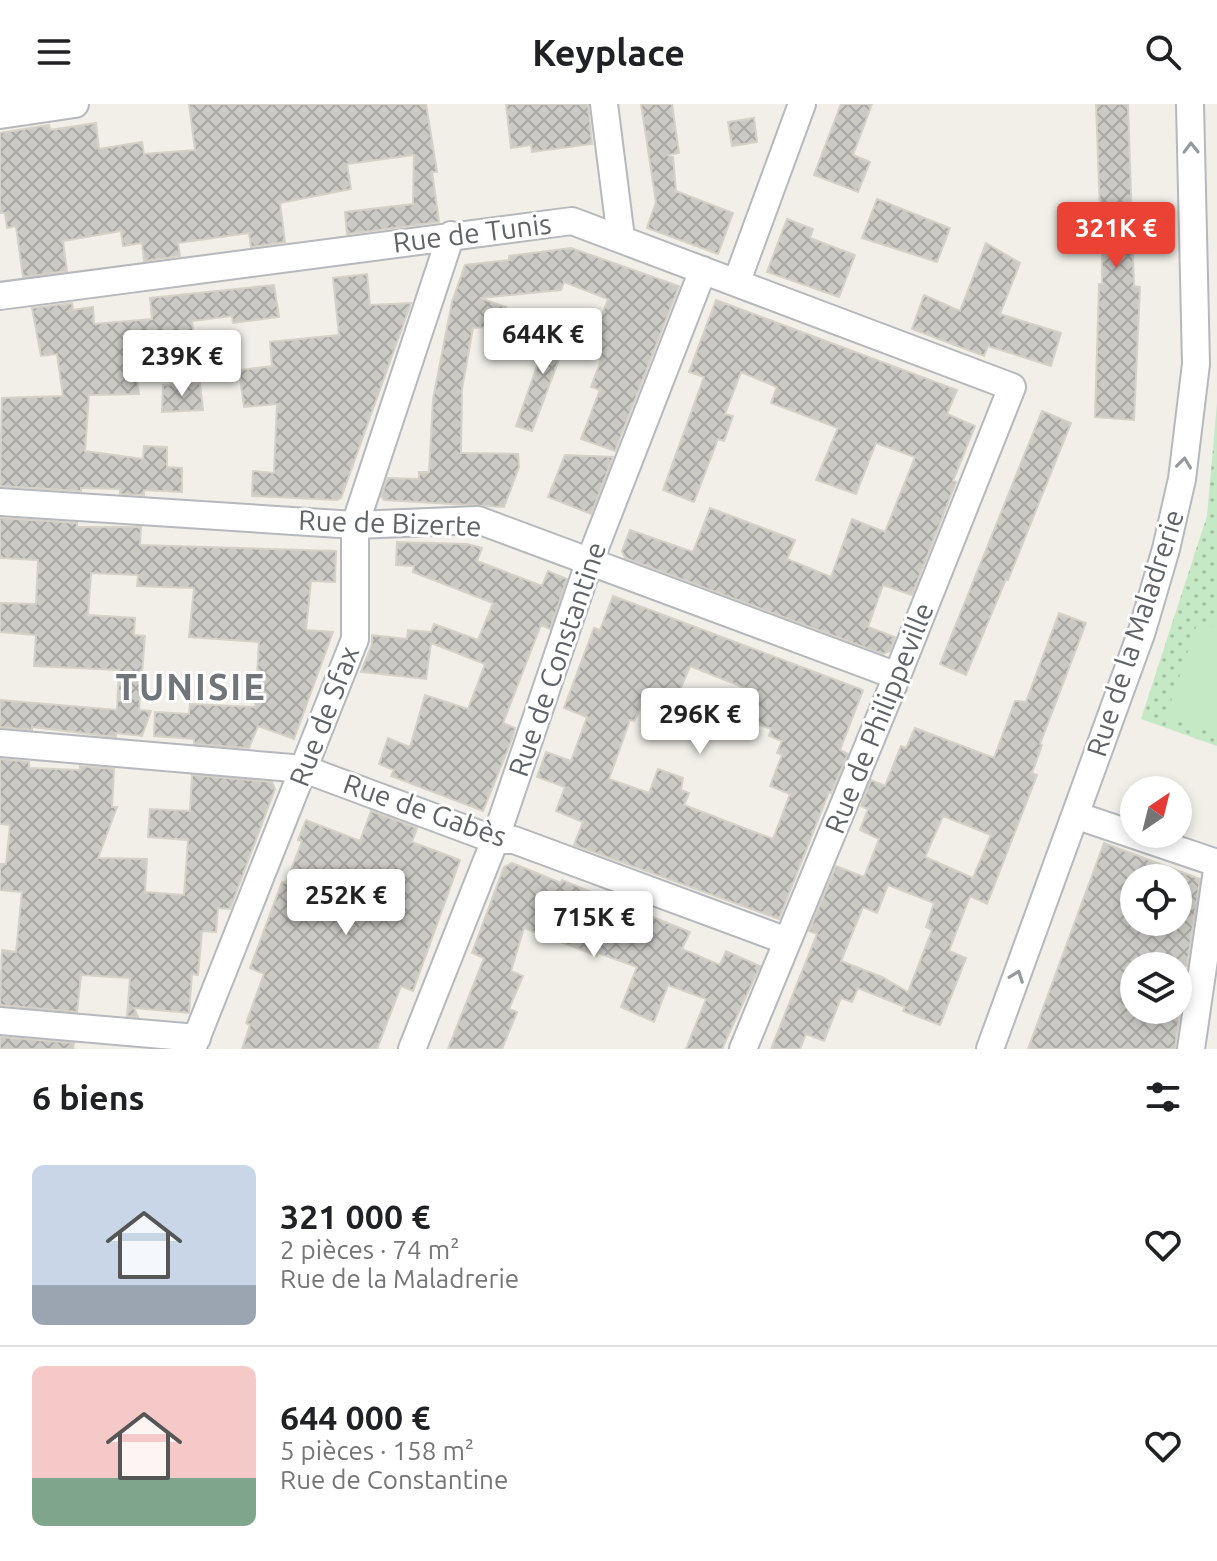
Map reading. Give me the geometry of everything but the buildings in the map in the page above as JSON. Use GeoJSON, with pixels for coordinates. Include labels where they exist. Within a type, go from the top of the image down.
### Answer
{"type":"FeatureCollection","features":[{"type":"Feature","properties":{"kind":"street"},"geometry":{"type":"LineString","coordinates":[[0,115],[75,104]]}},
{"type":"Feature","properties":{"kind":"street"},"geometry":{"type":"LineString","coordinates":[[604,104],[621,238]]}},
{"type":"Feature","properties":{"kind":"street"},"geometry":{"type":"LineString","coordinates":[[737,281],[802,104]]}},
{"type":"Feature","properties":{"kind":"street","name":"Rue de la Maladrerie"},"geometry":{"type":"LineString","coordinates":[[990,1049],[1142,631],[1182,479],[1196,364],[1190,104]]}},
{"type":"Feature","properties":{"kind":"street","name":"Rue de Tunis"},"geometry":{"type":"LineString","coordinates":[[0,296],[572,221],[1012,387]]}},
{"type":"Feature","properties":{"kind":"street","name":"Rue de Sfax"},"geometry":{"type":"LineString","coordinates":[[194,1044],[355,639],[355,525],[451,235]]}},
{"type":"Feature","properties":{"kind":"street","name":"Rue de Constantine"},"geometry":{"type":"LineString","coordinates":[[412,1049],[495,840],[589,563],[703,270]]}},
{"type":"Feature","properties":{"kind":"street","name":"Rue de Philippeville"},"geometry":{"type":"LineString","coordinates":[[743,1049],[1012,387]]}},
{"type":"Feature","properties":{"kind":"street","name":"Rue de Bizerte"},"geometry":{"type":"LineString","coordinates":[[0,502],[355,525],[478,520],[897,676]]}},
{"type":"Feature","properties":{"kind":"street","name":"Rue de Gabès"},"geometry":{"type":"LineString","coordinates":[[0,743],[304,769],[495,840],[514,840],[787,941]]}},
{"type":"Feature","properties":{"kind":"street"},"geometry":{"type":"LineString","coordinates":[[1075,815],[1217,863]]}},
{"type":"Feature","properties":{"kind":"street"},"geometry":{"type":"LineString","coordinates":[[1191,1049],[1217,870]]}},
{"type":"Feature","properties":{"kind":"street"},"geometry":{"type":"LineString","coordinates":[[0,1021],[194,1044]]}},
{"type":"Feature","properties":{"kind":"green space"},"geometry":{"type":"Polygon","coordinates":[[[1217,403],[1217,746],[1141,719],[1207,516],[1217,403]]]}},
{"type":"Feature","properties":{"kind":"green space"},"geometry":{"type":"Polygon","coordinates":[[[1198,621],[1217,628],[1217,733],[1166,716],[1198,621]]]}},
{"type":"Feature","properties":{"kind":"district","name":"TUNISIE"},"geometry":{"type":"Point","coordinates":[191,687]}}]}
